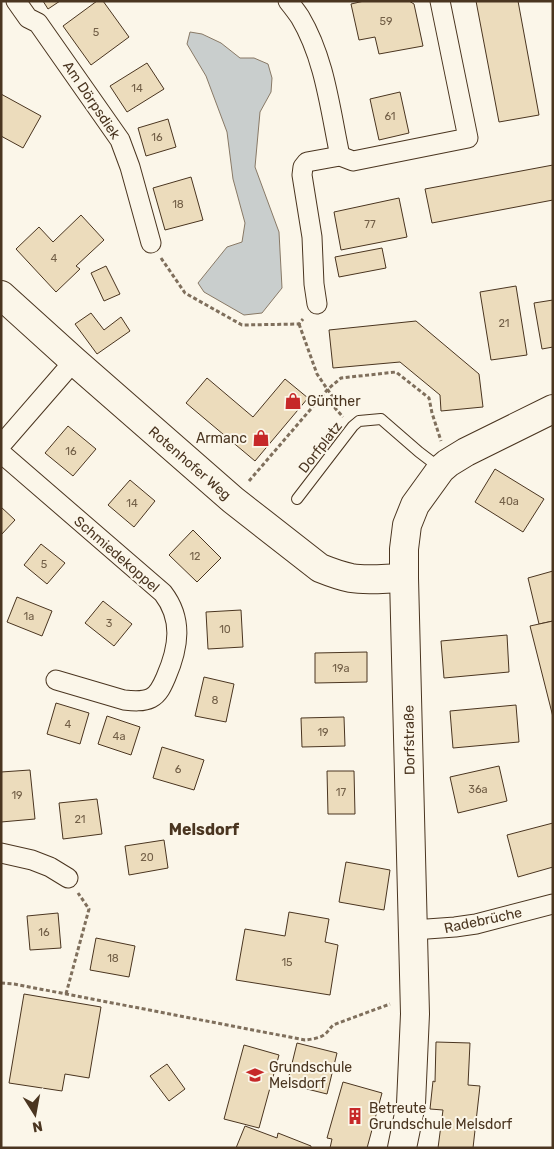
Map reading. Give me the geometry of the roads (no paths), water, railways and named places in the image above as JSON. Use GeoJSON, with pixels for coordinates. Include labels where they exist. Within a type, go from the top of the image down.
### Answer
{"type":"FeatureCollection","features":[{"type":"Feature","properties":{"kind":"street","name":"Am Dörpsdiek"},"geometry":{"type":"LineString","coordinates":[[16,1],[28,18],[38,23],[120,140],[130,167],[151,243]]}},
{"type":"Feature","properties":{"kind":"street"},"geometry":{"type":"LineString","coordinates":[[288,1],[300,17],[320,62],[340,156]]}},
{"type":"Feature","properties":{"kind":"street"},"geometry":{"type":"LineString","coordinates":[[317,304],[314,284],[312,237],[302,175],[303,167],[307,162],[340,156],[353,161],[468,138],[440,1]]}},
{"type":"Feature","properties":{"kind":"street","name":"Rotenhofer Weg"},"geometry":{"type":"LineString","coordinates":[[1,295],[233,500],[320,568],[352,578],[404,578]]}},
{"type":"Feature","properties":{"kind":"street"},"geometry":{"type":"LineString","coordinates":[[1,445],[74,361]]}},
{"type":"Feature","properties":{"kind":"street","name":"Dorfstraße"},"geometry":{"type":"LineString","coordinates":[[402,1148],[411,1104],[415,1000],[404,578],[404,549],[407,525],[415,505],[441,469],[448,463],[473,448],[553,409]]}},
{"type":"Feature","properties":{"kind":"street","name":"Schmiedekoppel"},"geometry":{"type":"LineString","coordinates":[[1,453],[163,593],[169,601],[176,622],[177,640],[173,660],[160,690],[153,697],[135,701],[124,700],[56,680]]}},
{"type":"Feature","properties":{"kind":"street"},"geometry":{"type":"LineString","coordinates":[[1,853],[32,860],[50,867],[68,878]]}},
{"type":"Feature","properties":{"kind":"street","name":"Radebrüche"},"geometry":{"type":"LineString","coordinates":[[413,930],[476,924],[553,904]]}},
{"type":"Feature","properties":{"kind":"lane","name":"Dorfplatz"},"geometry":{"type":"LineString","coordinates":[[297,499],[353,426],[359,421],[381,419],[441,469]]}},
{"type":"Feature","properties":{"kind":"place","name":"Günther"},"geometry":{"type":"Point","coordinates":[293,401]}},
{"type":"Feature","properties":{"kind":"place","name":"Armanc"},"geometry":{"type":"Point","coordinates":[261,438]}},
{"type":"Feature","properties":{"kind":"place","name":"Grundschule Melsdorf"},"geometry":{"type":"Point","coordinates":[255,1075]}},
{"type":"Feature","properties":{"kind":"place","name":"Betreute Grundschule Melsdorf"},"geometry":{"type":"Point","coordinates":[355,1116]}},
{"type":"Feature","properties":{"kind":"district","name":"Melsdorf"},"geometry":{"type":"Point","coordinates":[204,829]}}]}
